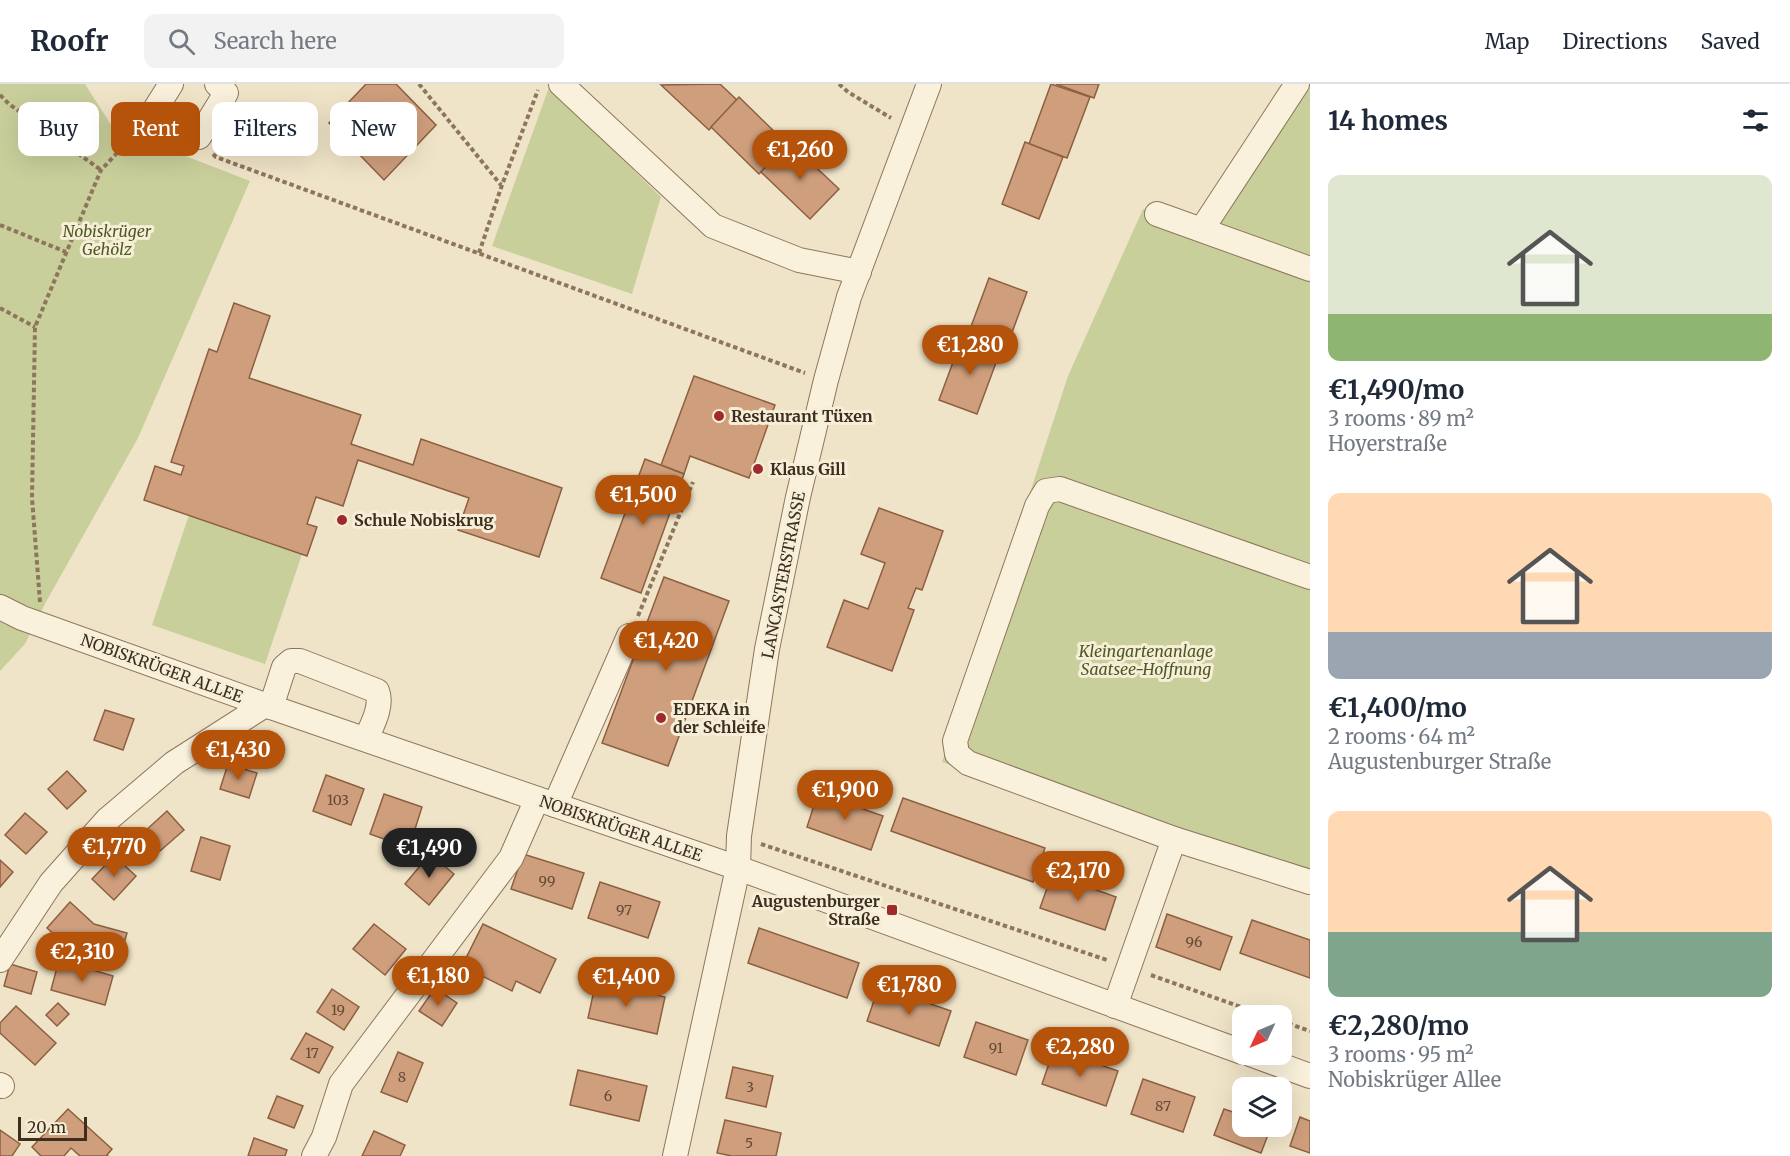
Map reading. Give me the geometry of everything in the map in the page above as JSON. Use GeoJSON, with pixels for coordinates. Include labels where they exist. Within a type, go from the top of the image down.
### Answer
{"type":"FeatureCollection","features":[{"type":"Feature","properties":{"kind":"street"},"geometry":{"type":"LineString","coordinates":[[160,102],[171,84]]}},
{"type":"Feature","properties":{"kind":"street"},"geometry":{"type":"LineString","coordinates":[[200,135],[226,93],[217,84]]}},
{"type":"Feature","properties":{"kind":"street"},"geometry":{"type":"LineString","coordinates":[[561,84],[713,226],[800,260],[859,272]]}},
{"type":"Feature","properties":{"kind":"street","name":"LANCASTERSTRASSE"},"geometry":{"type":"LineString","coordinates":[[738,868],[739,836],[767,649],[798,497],[826,380],[849,297],[928,84]]}},
{"type":"Feature","properties":{"kind":"street"},"geometry":{"type":"LineString","coordinates":[[1202,230],[1298,84]]}},
{"type":"Feature","properties":{"kind":"street"},"geometry":{"type":"LineString","coordinates":[[1157,214],[1310,269]]}},
{"type":"Feature","properties":{"kind":"street"},"geometry":{"type":"LineString","coordinates":[[1310,577],[1060,489],[1046,491],[1037,506],[955,741],[957,754],[968,762],[1174,839],[1310,882]]}},
{"type":"Feature","properties":{"kind":"street","name":"NOBISKRÜGER ALLEE"},"geometry":{"type":"LineString","coordinates":[[0,607],[22,618],[268,706],[738,868],[1232,1048]]}},
{"type":"Feature","properties":{"kind":"street"},"geometry":{"type":"LineString","coordinates":[[324,1150],[341,1084],[511,858],[546,802],[629,636]]}},
{"type":"Feature","properties":{"kind":"street"},"geometry":{"type":"LineString","coordinates":[[0,960],[51,883],[107,820],[174,763],[268,706],[284,667],[291,661],[300,661],[377,690],[378,707],[366,739]]}},
{"type":"Feature","properties":{"kind":"street"},"geometry":{"type":"LineString","coordinates":[[1115,1006],[1174,839]]}},
{"type":"Feature","properties":{"kind":"street"},"geometry":{"type":"LineString","coordinates":[[675,1156],[738,868]]}},
{"type":"Feature","properties":{"kind":"street"},"geometry":{"type":"LineString","coordinates":[[1280,1065],[1310,1076]]}},
{"type":"Feature","properties":{"kind":"path"},"geometry":{"type":"LineString","coordinates":[[419,84],[502,185]]}},
{"type":"Feature","properties":{"kind":"path"},"geometry":{"type":"LineString","coordinates":[[480,253],[502,185],[541,84]]}},
{"type":"Feature","properties":{"kind":"path"},"geometry":{"type":"LineString","coordinates":[[839,84],[848,92],[912,131]]}},
{"type":"Feature","properties":{"kind":"path"},"geometry":{"type":"LineString","coordinates":[[0,95],[9,104],[101,170]]}},
{"type":"Feature","properties":{"kind":"path"},"geometry":{"type":"LineString","coordinates":[[200,138],[216,157],[826,380]]}},
{"type":"Feature","properties":{"kind":"path"},"geometry":{"type":"LineString","coordinates":[[41,625],[32,498],[34,327],[101,170],[114,156]]}},
{"type":"Feature","properties":{"kind":"path"},"geometry":{"type":"LineString","coordinates":[[0,225],[66,252]]}},
{"type":"Feature","properties":{"kind":"path"},"geometry":{"type":"LineString","coordinates":[[0,308],[34,327]]}},
{"type":"Feature","properties":{"kind":"path"},"geometry":{"type":"LineString","coordinates":[[629,636],[693,482]]}},
{"type":"Feature","properties":{"kind":"path"},"geometry":{"type":"LineString","coordinates":[[739,836],[1235,1005]]}},
{"type":"Feature","properties":{"kind":"path"},"geometry":{"type":"LineString","coordinates":[[1292,1025],[1310,1031]]}},
{"type":"Feature","properties":{"kind":"green space","name":"Nobiskrüger Gehölz"},"geometry":{"type":"Polygon","coordinates":[[[0,84],[85,84],[96,102],[18,102],[18,156],[99,156],[99,106],[111,125],[111,156],[185,156],[250,181],[138,438],[25,644],[0,671],[0,84]]]}},
{"type":"Feature","properties":{"kind":"green space","name":"Kleingartenanlage Saatsee-Hoffnung"},"geometry":{"type":"Polygon","coordinates":[[[1288,84],[1310,84],[1310,892],[942,762],[1068,376],[1143,209],[1202,229],[1288,84]]]}},
{"type":"Feature","properties":{"kind":"green space"},"geometry":{"type":"Polygon","coordinates":[[[549,87],[661,197],[632,294],[492,246],[549,87]]]}},
{"type":"Feature","properties":{"kind":"green space"},"geometry":{"type":"Polygon","coordinates":[[[189,515],[302,554],[265,664],[152,625],[189,515]]]}},
{"type":"Feature","properties":{"kind":"building"},"geometry":{"type":"Polygon","coordinates":[[[366,84],[396,84],[414,102],[349,102],[366,84]]]}},
{"type":"Feature","properties":{"kind":"building"},"geometry":{"type":"Polygon","coordinates":[[[720,84],[737,100],[709,130],[661,85],[720,84]]]}},
{"type":"Feature","properties":{"kind":"building"},"geometry":{"type":"Polygon","coordinates":[[[1051,84],[1090,97],[1067,158],[1029,144],[1051,84]]]}},
{"type":"Feature","properties":{"kind":"building"},"geometry":{"type":"Polygon","coordinates":[[[1056,84],[1099,84],[1094,98],[1056,84]]]}},
{"type":"Feature","properties":{"kind":"building"},"geometry":{"type":"Polygon","coordinates":[[[739,97],[787,144],[759,174],[711,127],[739,97]]]}},
{"type":"Feature","properties":{"kind":"building"},"geometry":{"type":"Polygon","coordinates":[[[417,106],[436,125],[417,145],[417,106]]]}},
{"type":"Feature","properties":{"kind":"building"},"geometry":{"type":"Polygon","coordinates":[[[789,142],[839,189],[810,219],[761,172],[789,142]]]}},
{"type":"Feature","properties":{"kind":"building"},"geometry":{"type":"Polygon","coordinates":[[[1025,142],[1063,157],[1039,219],[1002,204],[1025,142]]]}},
{"type":"Feature","properties":{"kind":"building"},"geometry":{"type":"Polygon","coordinates":[[[361,156],[407,156],[384,180],[361,156]]]}},
{"type":"Feature","properties":{"kind":"building"},"geometry":{"type":"Polygon","coordinates":[[[989,278],[1027,292],[1004,354],[966,340],[989,278]]]}},
{"type":"Feature","properties":{"kind":"building"},"geometry":{"type":"Polygon","coordinates":[[[234,303],[270,316],[249,378],[361,415],[351,444],[413,465],[421,439],[562,488],[539,557],[458,530],[469,498],[358,460],[343,506],[316,497],[307,524],[317,527],[307,556],[144,500],[155,466],[181,475],[184,466],[171,462],[209,349],[217,352],[234,303]]]}},
{"type":"Feature","properties":{"kind":"building"},"geometry":{"type":"Polygon","coordinates":[[[962,338],[1000,352],[977,414],[939,400],[962,338]]]}},
{"type":"Feature","properties":{"kind":"building"},"geometry":{"type":"Polygon","coordinates":[[[694,376],[775,405],[749,478],[690,456],[684,474],[661,465],[694,376]]]}},
{"type":"Feature","properties":{"kind":"building"},"geometry":{"type":"Polygon","coordinates":[[[645,459],[684,474],[641,593],[601,578],[645,459]]]}},
{"type":"Feature","properties":{"kind":"building"},"geometry":{"type":"Polygon","coordinates":[[[879,508],[943,531],[922,590],[916,588],[908,608],[914,610],[892,671],[827,647],[844,600],[868,609],[885,563],[861,554],[879,508]]]}},
{"type":"Feature","properties":{"kind":"building"},"geometry":{"type":"Polygon","coordinates":[[[664,577],[729,601],[668,766],[602,743],[664,577]]]}},
{"type":"Feature","properties":{"kind":"building"},"geometry":{"type":"Polygon","coordinates":[[[105,710],[134,719],[123,750],[94,740],[105,710]]]}},
{"type":"Feature","properties":{"kind":"building"},"geometry":{"type":"Polygon","coordinates":[[[228,764],[257,773],[249,798],[220,789],[228,764]]]}},
{"type":"Feature","properties":{"kind":"building"},"geometry":{"type":"Polygon","coordinates":[[[67,771],[86,791],[67,809],[48,789],[67,771]]]}},
{"type":"Feature","properties":{"kind":"building"},"geometry":{"type":"Polygon","coordinates":[[[326,775],[364,789],[351,825],[313,811],[326,775]]]}},
{"type":"Feature","properties":{"kind":"building"},"geometry":{"type":"Polygon","coordinates":[[[818,793],[883,816],[871,850],[807,827],[818,793]]]}},
{"type":"Feature","properties":{"kind":"building"},"geometry":{"type":"Polygon","coordinates":[[[384,794],[422,807],[409,848],[370,834],[384,794]]]}},
{"type":"Feature","properties":{"kind":"building"},"geometry":{"type":"Polygon","coordinates":[[[903,798],[1045,848],[1033,882],[891,831],[903,798]]]}},
{"type":"Feature","properties":{"kind":"building"},"geometry":{"type":"Polygon","coordinates":[[[167,811],[184,830],[160,851],[144,832],[167,811]]]}},
{"type":"Feature","properties":{"kind":"building"},"geometry":{"type":"Polygon","coordinates":[[[25,813],[47,832],[26,854],[5,835],[25,813]]]}},
{"type":"Feature","properties":{"kind":"building"},"geometry":{"type":"Polygon","coordinates":[[[201,837],[230,846],[220,880],[191,871],[201,837]]]}},
{"type":"Feature","properties":{"kind":"building"},"geometry":{"type":"Polygon","coordinates":[[[430,854],[454,874],[429,905],[405,884],[430,854]]]}},
{"type":"Feature","properties":{"kind":"building"},"geometry":{"type":"Polygon","coordinates":[[[523,854],[584,873],[572,909],[511,889],[523,854]]]}},
{"type":"Feature","properties":{"kind":"building"},"geometry":{"type":"Polygon","coordinates":[[[114,856],[136,876],[114,900],[92,879],[114,856]]]}},
{"type":"Feature","properties":{"kind":"building"},"geometry":{"type":"Polygon","coordinates":[[[0,860],[13,872],[0,887],[0,860]]]}},
{"type":"Feature","properties":{"kind":"building"},"geometry":{"type":"Polygon","coordinates":[[[1052,874],[1116,897],[1105,930],[1040,908],[1052,874]]]}},
{"type":"Feature","properties":{"kind":"building"},"geometry":{"type":"Polygon","coordinates":[[[600,882],[660,902],[648,938],[588,918],[600,882]]]}},
{"type":"Feature","properties":{"kind":"building"},"geometry":{"type":"Polygon","coordinates":[[[70,902],[94,924],[127,933],[120,957],[76,945],[71,950],[47,928],[70,902]]]}},
{"type":"Feature","properties":{"kind":"building"},"geometry":{"type":"Polygon","coordinates":[[[1167,914],[1232,937],[1220,970],[1156,947],[1167,914]]]}},
{"type":"Feature","properties":{"kind":"building"},"geometry":{"type":"Polygon","coordinates":[[[1252,920],[1310,940],[1310,978],[1240,953],[1252,920]]]}},
{"type":"Feature","properties":{"kind":"building"},"geometry":{"type":"Polygon","coordinates":[[[374,924],[406,949],[385,975],[353,949],[374,924]]]}},
{"type":"Feature","properties":{"kind":"building"},"geometry":{"type":"Polygon","coordinates":[[[483,924],[556,959],[540,993],[516,981],[512,991],[462,966],[483,924]]]}},
{"type":"Feature","properties":{"kind":"building"},"geometry":{"type":"Polygon","coordinates":[[[759,928],[859,963],[847,998],[748,963],[759,928]]]}},
{"type":"Feature","properties":{"kind":"building"},"geometry":{"type":"Polygon","coordinates":[[[59,960],[113,976],[105,1005],[51,990],[59,960]]]}},
{"type":"Feature","properties":{"kind":"building"},"geometry":{"type":"Polygon","coordinates":[[[10,964],[37,972],[31,994],[4,986],[10,964]]]}},
{"type":"Feature","properties":{"kind":"building"},"geometry":{"type":"Polygon","coordinates":[[[596,981],[665,997],[657,1034],[588,1018],[596,981]]]}},
{"type":"Feature","properties":{"kind":"building"},"geometry":{"type":"Polygon","coordinates":[[[879,986],[951,1011],[939,1046],[867,1021],[879,986]]]}},
{"type":"Feature","properties":{"kind":"building"},"geometry":{"type":"Polygon","coordinates":[[[435,988],[457,1003],[442,1026],[419,1011],[435,988]]]}},
{"type":"Feature","properties":{"kind":"building"},"geometry":{"type":"Polygon","coordinates":[[[332,989],[359,1007],[344,1030],[317,1012],[332,989]]]}},
{"type":"Feature","properties":{"kind":"building"},"geometry":{"type":"Polygon","coordinates":[[[58,1003],[69,1014],[57,1026],[46,1015],[58,1003]]]}},
{"type":"Feature","properties":{"kind":"building"},"geometry":{"type":"Polygon","coordinates":[[[16,1006],[56,1043],[35,1065],[0,1033],[0,1023],[16,1006]]]}},
{"type":"Feature","properties":{"kind":"building"},"geometry":{"type":"Polygon","coordinates":[[[976,1022],[1028,1040],[1016,1075],[964,1057],[976,1022]]]}},
{"type":"Feature","properties":{"kind":"building"},"geometry":{"type":"Polygon","coordinates":[[[306,1033],[333,1047],[319,1073],[291,1059],[306,1033]]]}},
{"type":"Feature","properties":{"kind":"building"},"geometry":{"type":"Polygon","coordinates":[[[1054,1049],[1118,1071],[1106,1106],[1042,1084],[1054,1049]]]}},
{"type":"Feature","properties":{"kind":"building"},"geometry":{"type":"Polygon","coordinates":[[[398,1052],[423,1063],[407,1102],[381,1092],[398,1052]]]}},
{"type":"Feature","properties":{"kind":"building"},"geometry":{"type":"Polygon","coordinates":[[[733,1067],[773,1076],[766,1107],[726,1098],[733,1067]]]}},
{"type":"Feature","properties":{"kind":"building"},"geometry":{"type":"Polygon","coordinates":[[[578,1070],[647,1086],[639,1121],[570,1105],[578,1070]]]}},
{"type":"Feature","properties":{"kind":"building"},"geometry":{"type":"Polygon","coordinates":[[[1143,1079],[1195,1097],[1183,1132],[1131,1114],[1143,1079]]]}},
{"type":"Feature","properties":{"kind":"building"},"geometry":{"type":"Polygon","coordinates":[[[277,1096],[303,1106],[294,1128],[268,1118],[277,1096]]]}},
{"type":"Feature","properties":{"kind":"building"},"geometry":{"type":"Polygon","coordinates":[[[68,1109],[112,1149],[108,1156],[80,1156],[71,1148],[64,1156],[41,1156],[32,1147],[68,1109]]]}},
{"type":"Feature","properties":{"kind":"building"},"geometry":{"type":"Polygon","coordinates":[[[1224,1109],[1232,1112],[1232,1137],[1267,1137],[1261,1153],[1214,1135],[1224,1109]]]}},
{"type":"Feature","properties":{"kind":"building"},"geometry":{"type":"Polygon","coordinates":[[[1300,1117],[1310,1121],[1310,1153],[1290,1146],[1300,1117]]]}},
{"type":"Feature","properties":{"kind":"building"},"geometry":{"type":"Polygon","coordinates":[[[725,1120],[781,1133],[776,1156],[732,1156],[717,1153],[725,1120]]]}},
{"type":"Feature","properties":{"kind":"building"},"geometry":{"type":"Polygon","coordinates":[[[0,1130],[20,1144],[12,1156],[0,1156],[0,1130]]]}},
{"type":"Feature","properties":{"kind":"building"},"geometry":{"type":"Polygon","coordinates":[[[374,1131],[405,1145],[400,1156],[362,1156],[374,1131]]]}},
{"type":"Feature","properties":{"kind":"building"},"geometry":{"type":"Polygon","coordinates":[[[254,1138],[287,1150],[285,1156],[248,1156],[254,1138]]]}},
{"type":"Feature","properties":{"kind":"place","name":"Restaurant Tüxen"},"geometry":{"type":"Point","coordinates":[719,416]}},
{"type":"Feature","properties":{"kind":"place","name":"Klaus Gill"},"geometry":{"type":"Point","coordinates":[758,469]}},
{"type":"Feature","properties":{"kind":"place","name":"Schule Nobiskrug"},"geometry":{"type":"Point","coordinates":[342,520]}},
{"type":"Feature","properties":{"kind":"place","name":"EDEKA in der Schleife"},"geometry":{"type":"Point","coordinates":[661,718]}},
{"type":"Feature","properties":{"kind":"place","name":"Augustenburger Straße"},"geometry":{"type":"Point","coordinates":[892,910]}}]}
